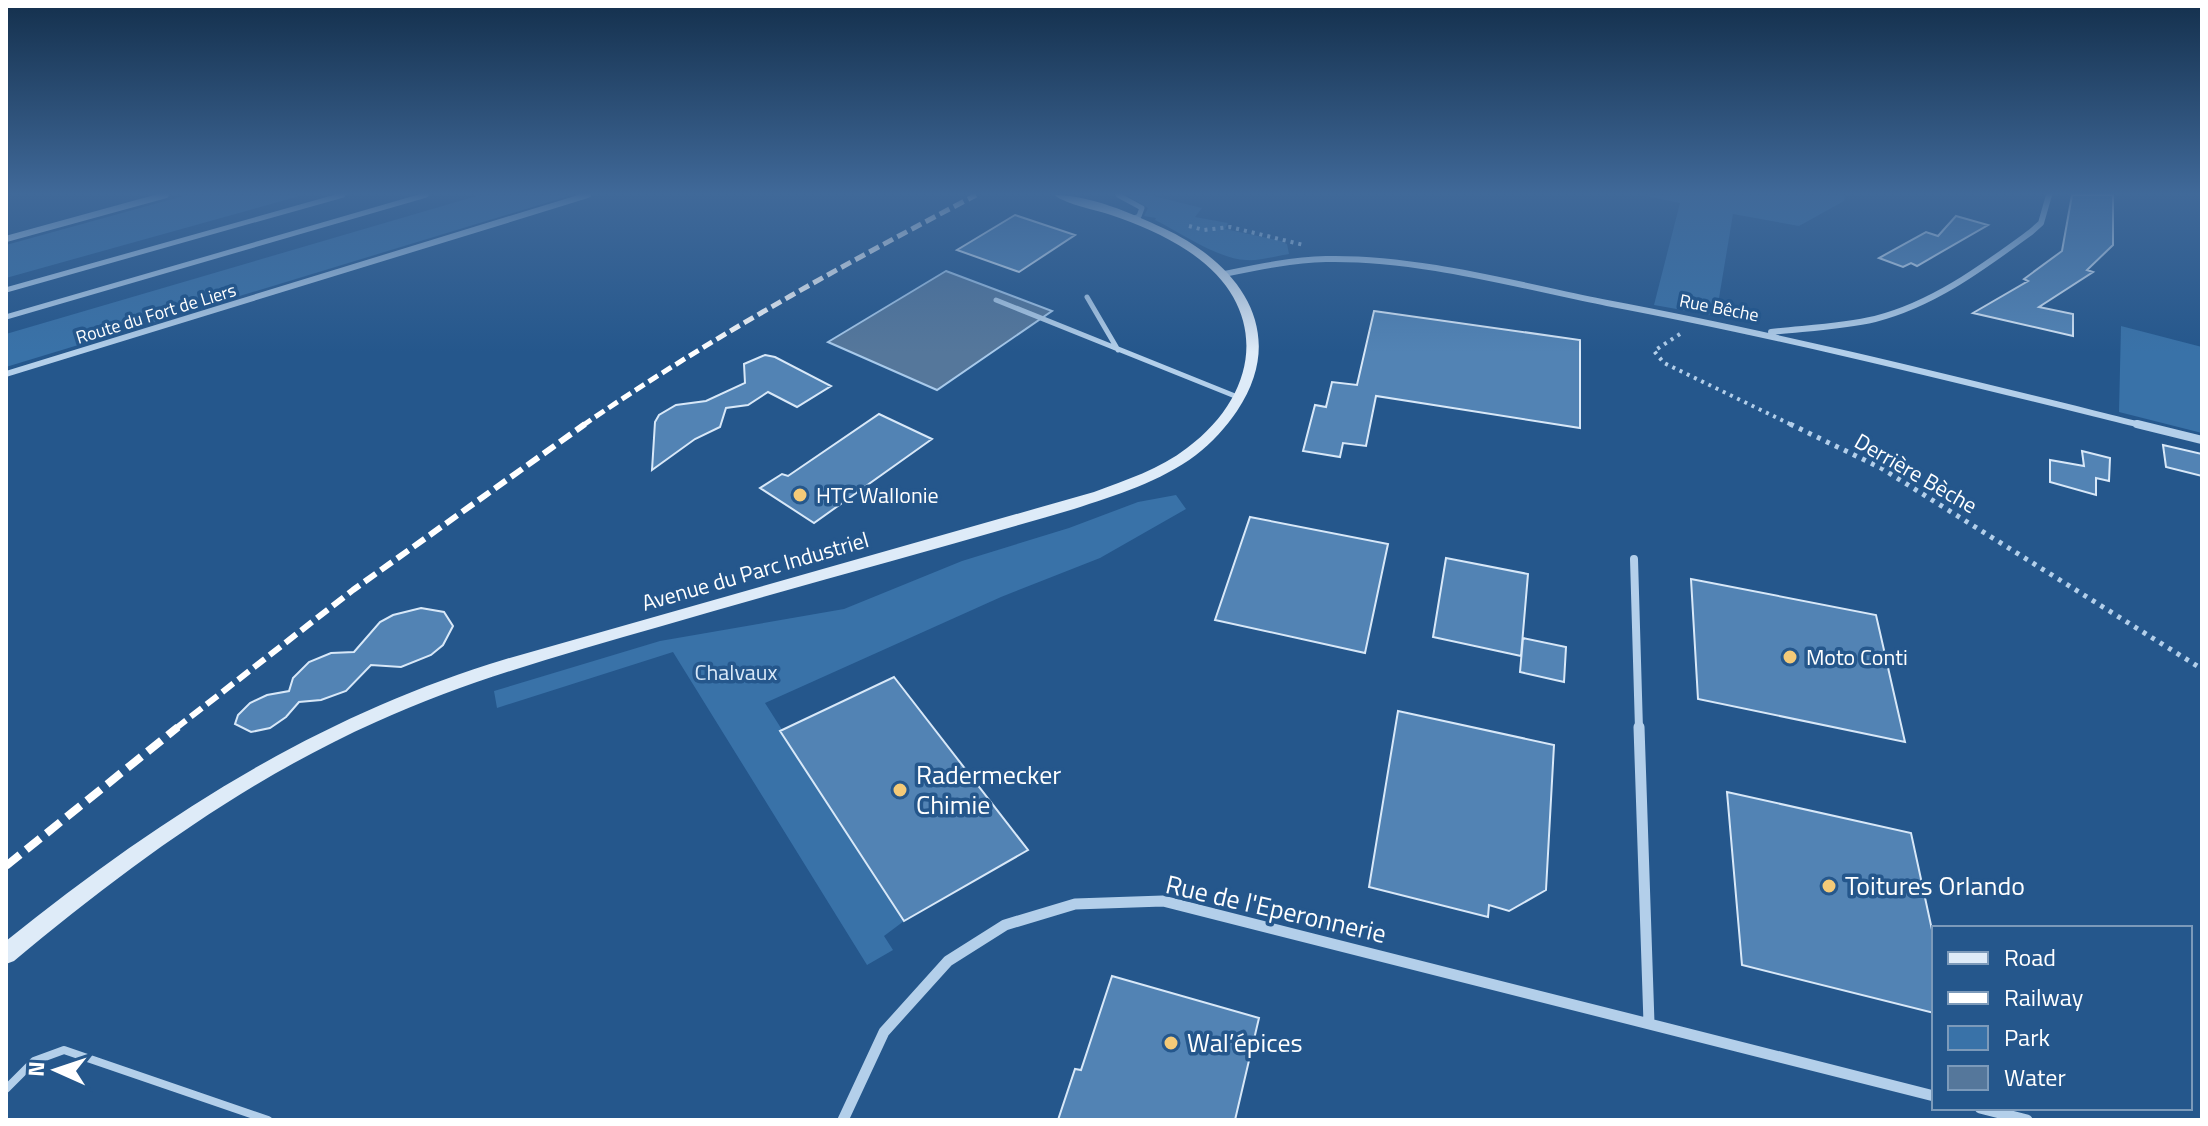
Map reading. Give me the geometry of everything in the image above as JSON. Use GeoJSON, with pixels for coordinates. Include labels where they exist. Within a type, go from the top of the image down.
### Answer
{"type":"FeatureCollection","features":[{"type":"Feature","properties":{"kind":"street","name":"Route du Fort de Liers"},"geometry":{"type":"LineString","coordinates":[[6,374],[417,248]]}},
{"type":"Feature","properties":{"kind":"street","name":"Avenue du Parc Industriel"},"geometry":{"type":"LineString","coordinates":[[6,954],[130,856],[243,782],[350,727],[454,682],[1123,486],[1180,461],[1229,415],[1240,398],[1250,372],[1255,332],[1239,293],[1224,274],[1189,248]]}},
{"type":"Feature","properties":{"kind":"street"},"geometry":{"type":"LineString","coordinates":[[1766,333],[1874,319],[1909,309],[1940,294],[2008,248]]}},
{"type":"Feature","properties":{"kind":"street","name":"Rue Bêche"},"geometry":{"type":"LineString","coordinates":[[1224,274],[1279,263],[1325,259],[1374,260],[1766,333],[2202,440]]}},
{"type":"Feature","properties":{"kind":"street"},"geometry":{"type":"LineString","coordinates":[[1634,559],[1649,1023]]}},
{"type":"Feature","properties":{"kind":"street","name":"Rue de l'Eperonnerie"},"geometry":{"type":"LineString","coordinates":[[843,1120],[884,1032],[948,961],[1005,925],[1075,904],[1163,901],[1932,1095]]}},
{"type":"Feature","properties":{"kind":"street"},"geometry":{"type":"LineString","coordinates":[[1988,1110],[2027,1120]]}},
{"type":"Feature","properties":{"kind":"lane"},"geometry":{"type":"LineString","coordinates":[[6,290],[157,248]]}},
{"type":"Feature","properties":{"kind":"lane"},"geometry":{"type":"LineString","coordinates":[[6,317],[245,248]]}},
{"type":"Feature","properties":{"kind":"lane"},"geometry":{"type":"LineString","coordinates":[[1087,297],[1118,350]]}},
{"type":"Feature","properties":{"kind":"lane"},"geometry":{"type":"LineString","coordinates":[[996,300],[1240,398]]}},
{"type":"Feature","properties":{"kind":"lane"},"geometry":{"type":"LineString","coordinates":[[6,1089],[34,1061],[64,1050],[268,1120]]}},
{"type":"Feature","properties":{"kind":"path"},"geometry":{"type":"LineString","coordinates":[[1307,248],[1325,259]]}},
{"type":"Feature","properties":{"kind":"path","name":"Derrière Bèche"},"geometry":{"type":"LineString","coordinates":[[1701,320],[1654,351],[1664,363],[1881,468],[2202,669]]}},
{"type":"Feature","properties":{"kind":"green space"},"geometry":{"type":"Polygon","coordinates":[[[6,248],[115,248],[6,278],[6,248]]]}},
{"type":"Feature","properties":{"kind":"green space"},"geometry":{"type":"Polygon","coordinates":[[[301,248],[399,248],[6,367],[6,334],[301,248]]]}},
{"type":"Feature","properties":{"kind":"green space"},"geometry":{"type":"Polygon","coordinates":[[[1207,248],[1288,248],[1289,254],[1251,260],[1235,259],[1207,248]]]}},
{"type":"Feature","properties":{"kind":"green space"},"geometry":{"type":"Polygon","coordinates":[[[1669,248],[1727,248],[1716,316],[1654,305],[1669,248]]]}},
{"type":"Feature","properties":{"kind":"green space"},"geometry":{"type":"Polygon","coordinates":[[[2121,326],[2202,347],[2202,433],[2119,412],[2121,326]]]}},
{"type":"Feature","properties":{"kind":"green space","name":"Chalvaux"},"geometry":{"type":"Polygon","coordinates":[[[1176,495],[1186,509],[1100,558],[1001,597],[765,703],[904,921],[884,936],[893,950],[867,965],[673,652],[497,708],[494,691],[660,641],[844,609],[962,561],[1069,528],[1138,502],[1176,495]]]}},
{"type":"Feature","properties":{"kind":"water"},"geometry":{"type":"Polygon","coordinates":[[[946,271],[1052,311],[937,390],[828,342],[946,271]]]}},
{"type":"Feature","properties":{"kind":"building"},"geometry":{"type":"Polygon","coordinates":[[[961,248],[1056,248],[1019,272],[957,250],[961,248]]]}},
{"type":"Feature","properties":{"kind":"building"},"geometry":{"type":"Polygon","coordinates":[[[1898,248],[1949,248],[1917,266],[1911,263],[1903,267],[1879,258],[1898,248]]]}},
{"type":"Feature","properties":{"kind":"building"},"geometry":{"type":"Polygon","coordinates":[[[2063,248],[2110,248],[2087,270],[2093,272],[2039,307],[2073,314],[2073,336],[1973,313],[2028,281],[2024,279],[2063,248]]]}},
{"type":"Feature","properties":{"kind":"building"},"geometry":{"type":"Polygon","coordinates":[[[1374,311],[1580,340],[1580,428],[1376,396],[1366,446],[1343,443],[1340,457],[1303,451],[1315,405],[1326,407],[1332,382],[1357,385],[1374,311]]]}},
{"type":"Feature","properties":{"kind":"building"},"geometry":{"type":"Polygon","coordinates":[[[765,355],[775,357],[831,386],[797,407],[768,392],[748,405],[726,408],[720,427],[695,439],[652,470],[655,422],[659,415],[676,405],[706,401],[745,383],[744,364],[765,355]]]}},
{"type":"Feature","properties":{"kind":"building"},"geometry":{"type":"Polygon","coordinates":[[[879,414],[932,439],[814,523],[760,488],[782,474],[788,476],[879,414]]]}},
{"type":"Feature","properties":{"kind":"building"},"geometry":{"type":"Polygon","coordinates":[[[2163,445],[2202,454],[2202,476],[2166,467],[2163,445]]]}},
{"type":"Feature","properties":{"kind":"building"},"geometry":{"type":"Polygon","coordinates":[[[2082,451],[2110,458],[2109,481],[2096,478],[2096,495],[2050,482],[2050,460],[2084,466],[2082,451]]]}},
{"type":"Feature","properties":{"kind":"building"},"geometry":{"type":"Polygon","coordinates":[[[1250,517],[1388,544],[1365,653],[1215,620],[1250,517]]]}},
{"type":"Feature","properties":{"kind":"building"},"geometry":{"type":"Polygon","coordinates":[[[1446,558],[1528,574],[1521,656],[1433,637],[1446,558]]]}},
{"type":"Feature","properties":{"kind":"building","name":"Moto Conti"},"geometry":{"type":"Polygon","coordinates":[[[1691,579],[1876,615],[1905,742],[1698,699],[1691,579]]]}},
{"type":"Feature","properties":{"kind":"building"},"geometry":{"type":"Polygon","coordinates":[[[421,608],[444,612],[453,626],[443,645],[431,655],[401,667],[371,665],[346,691],[321,700],[299,702],[286,717],[270,728],[251,732],[235,724],[238,715],[250,703],[267,695],[289,691],[293,678],[309,662],[331,653],[354,652],[380,622],[393,615],[421,608]]]}},
{"type":"Feature","properties":{"kind":"building"},"geometry":{"type":"Polygon","coordinates":[[[1523,638],[1566,647],[1564,682],[1520,672],[1523,638]]]}},
{"type":"Feature","properties":{"kind":"building","name":"Radermecker Chimie"},"geometry":{"type":"Polygon","coordinates":[[[894,677],[1028,850],[904,921],[780,731],[894,677]]]}},
{"type":"Feature","properties":{"kind":"building"},"geometry":{"type":"Polygon","coordinates":[[[1398,711],[1554,745],[1546,890],[1509,911],[1489,905],[1488,917],[1369,887],[1398,711]]]}},
{"type":"Feature","properties":{"kind":"building","name":"Toitures Orlando"},"geometry":{"type":"Polygon","coordinates":[[[1727,792],[1911,833],[1932,930],[1932,1012],[1742,965],[1727,792]]]}},
{"type":"Feature","properties":{"kind":"building","name":"Wal’épices"},"geometry":{"type":"Polygon","coordinates":[[[1112,976],[1259,1018],[1235,1120],[1058,1120],[1075,1069],[1081,1070],[1112,976]]]}},
{"type":"Feature","properties":{"kind":"railway"},"geometry":{"type":"LineString","coordinates":[[585,424],[678,363],[878,248]]}},
{"type":"Feature","properties":{"kind":"railway"},"geometry":{"type":"LineString","coordinates":[[175,729],[353,590],[585,424]]}},
{"type":"Feature","properties":{"kind":"railway"},"geometry":{"type":"LineString","coordinates":[[6,866],[178,727]]}},
{"type":"Feature","properties":{"kind":"place","name":"HTC Wallonie"},"geometry":{"type":"Point","coordinates":[800,495]}},
{"type":"Feature","properties":{"kind":"place","name":"Moto Conti"},"geometry":{"type":"Point","coordinates":[1790,657]}},
{"type":"Feature","properties":{"kind":"place","name":"Radermecker Chimie"},"geometry":{"type":"Point","coordinates":[900,790]}},
{"type":"Feature","properties":{"kind":"place","name":"Toitures Orlando"},"geometry":{"type":"Point","coordinates":[1829,886]}},
{"type":"Feature","properties":{"kind":"place","name":"Wal’épices"},"geometry":{"type":"Point","coordinates":[1171,1043]}}]}
